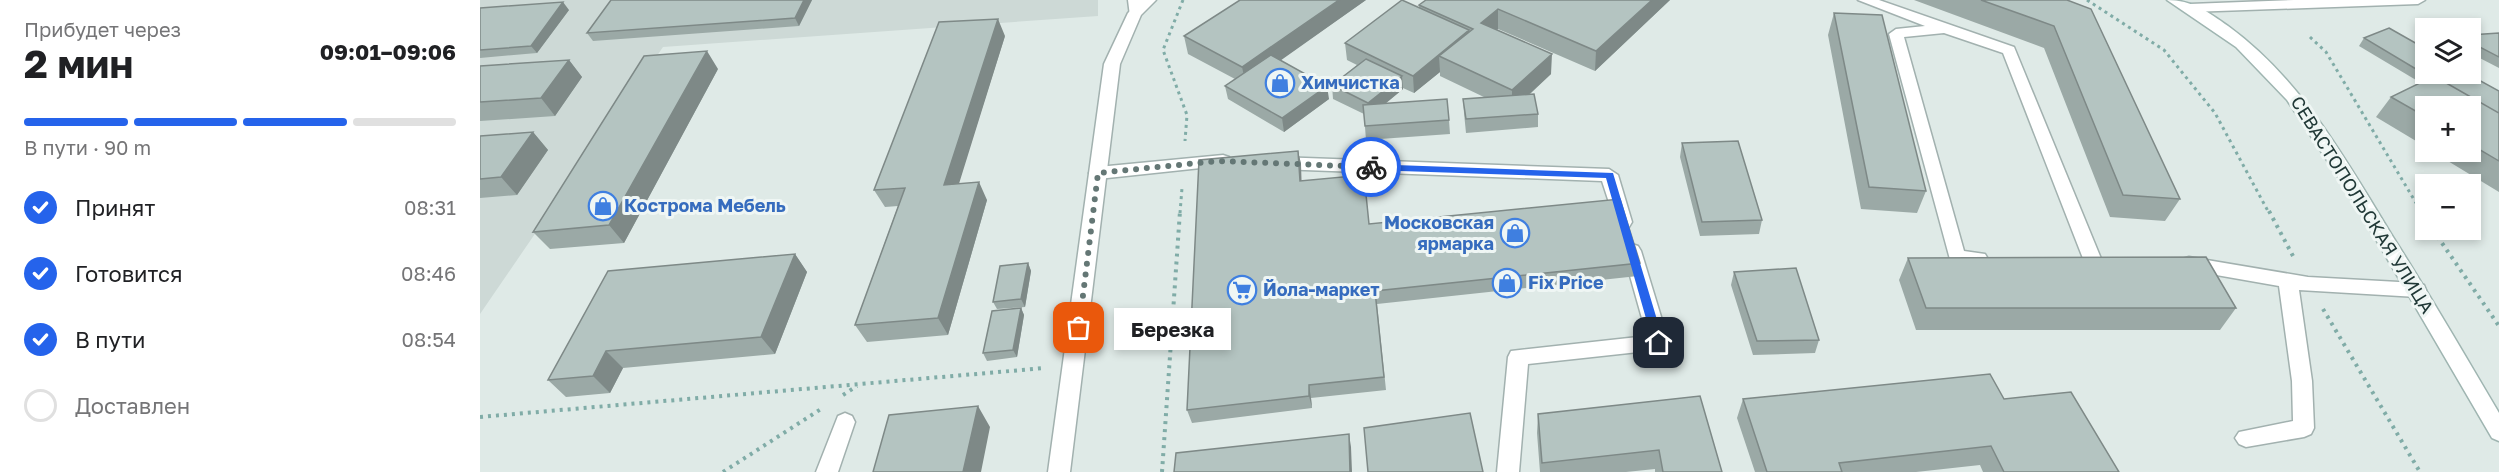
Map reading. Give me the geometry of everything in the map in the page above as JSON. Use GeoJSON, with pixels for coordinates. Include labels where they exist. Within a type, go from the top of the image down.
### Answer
{"type":"FeatureCollection","features":[{"type":"Feature","properties":{"kind":"street"},"geometry":{"type":"LineString","coordinates":[[1059,472],[1112,64],[1135,7],[1149,0]]}},
{"type":"Feature","properties":{"kind":"street"},"geometry":{"type":"LineString","coordinates":[[1865,0],[2009,50],[2099,262],[2070,261]]}},
{"type":"Feature","properties":{"kind":"street","name":"СЕВАСТОПОЛЬСКАЯ УЛИЦА"},"geometry":{"type":"LineString","coordinates":[[2174,0],[2191,4],[2242,42],[2287,86],[2327,145],[2417,290],[2499,432]]}},
{"type":"Feature","properties":{"kind":"street"},"geometry":{"type":"LineString","coordinates":[[2191,4],[2418,0]]}},
{"type":"Feature","properties":{"kind":"street"},"geometry":{"type":"LineString","coordinates":[[1945,28],[1896,34],[1957,258],[1991,259]]}},
{"type":"Feature","properties":{"kind":"street"},"geometry":{"type":"LineString","coordinates":[[1098,173],[1242,162]]}},
{"type":"Feature","properties":{"kind":"street"},"geometry":{"type":"LineString","coordinates":[[1266,163],[1610,175],[1659,343],[1518,357],[1515,415],[1508,472]]}},
{"type":"Feature","properties":{"kind":"street"},"geometry":{"type":"LineString","coordinates":[[2175,264],[2199,265],[2288,280],[2417,290]]}},
{"type":"Feature","properties":{"kind":"street"},"geometry":{"type":"LineString","coordinates":[[2246,438],[2304,428],[2302,381],[2288,280]]}},
{"type":"Feature","properties":{"kind":"street"},"geometry":{"type":"LineString","coordinates":[[827,472],[845,422]]}},
{"type":"Feature","properties":{"kind":"path"},"geometry":{"type":"LineString","coordinates":[[1162,472],[1187,116],[1163,50],[1183,0]]}},
{"type":"Feature","properties":{"kind":"path"},"geometry":{"type":"LineString","coordinates":[[2087,0],[2164,50]]}},
{"type":"Feature","properties":{"kind":"path"},"geometry":{"type":"LineString","coordinates":[[2310,37],[2326,52],[2415,201]]}},
{"type":"Feature","properties":{"kind":"path"},"geometry":{"type":"LineString","coordinates":[[2440,240],[2499,326]]}},
{"type":"Feature","properties":{"kind":"path"},"geometry":{"type":"LineString","coordinates":[[480,417],[1054,367]]}},
{"type":"Feature","properties":{"kind":"path"},"geometry":{"type":"LineString","coordinates":[[839,398],[859,385]]}},
{"type":"Feature","properties":{"kind":"path"},"geometry":{"type":"LineString","coordinates":[[723,472],[830,404]]}},
{"type":"Feature","properties":{"kind":"shaded area"},"geometry":{"type":"Polygon","coordinates":[[[480,0],[1098,0],[1098,16],[663,47],[480,314],[480,0]]]}},
{"type":"Feature","properties":{"kind":"building"},"geometry":{"type":"Polygon","coordinates":[[[611,0],[804,0],[795,18],[587,33],[611,0]]]}},
{"type":"Feature","properties":{"kind":"building"},"geometry":{"type":"Polygon","coordinates":[[[1240,0],[1339,0],[1242,67],[1184,36],[1240,0]]]}},
{"type":"Feature","properties":{"kind":"building"},"geometry":{"type":"Polygon","coordinates":[[[1402,0],[1469,30],[1413,76],[1345,43],[1402,0]]]}},
{"type":"Feature","properties":{"kind":"building"},"geometry":{"type":"Polygon","coordinates":[[[1426,0],[1652,0],[1596,51],[1498,9],[1481,23],[1552,54],[1512,90],[1439,56],[1473,29],[1419,5],[1426,0]]]}},
{"type":"Feature","properties":{"kind":"building"},"geometry":{"type":"Polygon","coordinates":[[[1981,0],[2067,0],[2091,9],[2180,199],[2123,195],[2054,26],[1981,0]]]}},
{"type":"Feature","properties":{"kind":"building"},"geometry":{"type":"Polygon","coordinates":[[[563,2],[531,46],[480,50],[480,8],[563,2]]]}},
{"type":"Feature","properties":{"kind":"building"},"geometry":{"type":"Polygon","coordinates":[[[1834,13],[1882,15],[1926,191],[1869,187],[1834,13]]]}},
{"type":"Feature","properties":{"kind":"building"},"geometry":{"type":"Polygon","coordinates":[[[998,19],[944,185],[979,182],[938,318],[855,325],[905,188],[874,190],[939,22],[998,19]]]}},
{"type":"Feature","properties":{"kind":"building"},"geometry":{"type":"Polygon","coordinates":[[[2389,28],[2415,43],[2415,68],[2364,38],[2389,28]]]}},
{"type":"Feature","properties":{"kind":"building"},"geometry":{"type":"Polygon","coordinates":[[[2499,33],[2499,57],[2481,48],[2481,34],[2499,33]]]}},
{"type":"Feature","properties":{"kind":"building"},"geometry":{"type":"Polygon","coordinates":[[[707,51],[609,225],[533,232],[644,56],[707,51]]]}},
{"type":"Feature","properties":{"kind":"building"},"geometry":{"type":"Polygon","coordinates":[[[1271,55],[1327,86],[1282,118],[1225,86],[1271,55]]]}},
{"type":"Feature","properties":{"kind":"building"},"geometry":{"type":"Polygon","coordinates":[[[1366,59],[1402,76],[1368,103],[1332,85],[1366,59]]]}},
{"type":"Feature","properties":{"kind":"building"},"geometry":{"type":"Polygon","coordinates":[[[569,60],[541,98],[480,102],[480,66],[569,60]]]}},
{"type":"Feature","properties":{"kind":"building"},"geometry":{"type":"Polygon","coordinates":[[[2481,81],[2499,91],[2499,113],[2481,103],[2481,96],[2469,96],[2448,84],[2481,84],[2481,81]]]}},
{"type":"Feature","properties":{"kind":"building"},"geometry":{"type":"Polygon","coordinates":[[[2418,84],[2448,84],[2469,96],[2415,96],[2415,111],[2391,97],[2418,84]]]}},
{"type":"Feature","properties":{"kind":"building"},"geometry":{"type":"Polygon","coordinates":[[[1534,94],[1538,114],[1466,119],[1463,99],[1534,94]]]}},
{"type":"Feature","properties":{"kind":"building"},"geometry":{"type":"Polygon","coordinates":[[[1447,99],[1449,120],[1365,126],[1363,105],[1447,99]]]}},
{"type":"Feature","properties":{"kind":"building"},"geometry":{"type":"Polygon","coordinates":[[[2481,103],[2499,113],[2499,161],[2481,150],[2481,103]]]}},
{"type":"Feature","properties":{"kind":"building"},"geometry":{"type":"Polygon","coordinates":[[[533,132],[501,177],[480,179],[480,136],[533,132]]]}},
{"type":"Feature","properties":{"kind":"building"},"geometry":{"type":"Polygon","coordinates":[[[1738,141],[1762,220],[1702,222],[1682,143],[1738,141]]]}},
{"type":"Feature","properties":{"kind":"building"},"geometry":{"type":"Polygon","coordinates":[[[1298,151],[1300,181],[1364,175],[1369,224],[1620,199],[1640,263],[1375,291],[1384,377],[1309,385],[1309,396],[1187,410],[1199,160],[1298,151]]]}},
{"type":"Feature","properties":{"kind":"building"},"geometry":{"type":"Polygon","coordinates":[[[795,254],[761,337],[606,351],[593,376],[548,380],[608,271],[795,254]]]}},
{"type":"Feature","properties":{"kind":"building"},"geometry":{"type":"Polygon","coordinates":[[[2206,257],[2236,308],[1926,308],[1908,258],[2206,257]]]}},
{"type":"Feature","properties":{"kind":"building"},"geometry":{"type":"Polygon","coordinates":[[[1028,263],[1021,299],[993,302],[1000,266],[1028,263]]]}},
{"type":"Feature","properties":{"kind":"building"},"geometry":{"type":"Polygon","coordinates":[[[1796,268],[1819,340],[1757,341],[1734,272],[1796,268]]]}},
{"type":"Feature","properties":{"kind":"building"},"geometry":{"type":"Polygon","coordinates":[[[1021,308],[1013,350],[983,353],[992,311],[1021,308]]]}},
{"type":"Feature","properties":{"kind":"building"},"geometry":{"type":"Polygon","coordinates":[[[1990,374],[2004,399],[2071,392],[2119,472],[2004,472],[1991,446],[1839,463],[1842,472],[1767,472],[1743,399],[1990,374]]]}},
{"type":"Feature","properties":{"kind":"building"},"geometry":{"type":"Polygon","coordinates":[[[1700,396],[1722,472],[1663,472],[1659,450],[1542,463],[1538,414],[1700,396]]]}},
{"type":"Feature","properties":{"kind":"building"},"geometry":{"type":"Polygon","coordinates":[[[978,406],[963,472],[873,472],[889,415],[978,406]]]}},
{"type":"Feature","properties":{"kind":"building"},"geometry":{"type":"Polygon","coordinates":[[[1470,413],[1483,472],[1368,472],[1364,428],[1470,413]]]}},
{"type":"Feature","properties":{"kind":"building"},"geometry":{"type":"Polygon","coordinates":[[[1349,434],[1350,472],[1174,472],[1176,453],[1349,434]]]}},
{"type":"Feature","properties":{"kind":"way so far"},"geometry":{"type":"LineString","coordinates":[[1079,328],[1098,173],[1218,161],[1371,167]]}},
{"type":"Feature","properties":{"kind":"place","name":"Химчистка"},"geometry":{"type":"Point","coordinates":[1280,83]}},
{"type":"Feature","properties":{"kind":"place","name":"Кострома Мебель"},"geometry":{"type":"Point","coordinates":[603,206]}},
{"type":"Feature","properties":{"kind":"place","name":"Московская ярмарка"},"geometry":{"type":"Point","coordinates":[1515,233]}},
{"type":"Feature","properties":{"kind":"place","name":"Fix Price"},"geometry":{"type":"Point","coordinates":[1507,283]}},
{"type":"Feature","properties":{"kind":"place","name":"Йола-маркет"},"geometry":{"type":"Point","coordinates":[1242,290]}},
{"type":"Feature","properties":{"kind":"place","name":"Березка"},"geometry":{"type":"Point","coordinates":[1079,328]}},
{"type":"Feature","properties":{"kind":"route"},"geometry":{"type":"LineString","coordinates":[[1371,167],[1610,175],[1659,343]]}}]}
